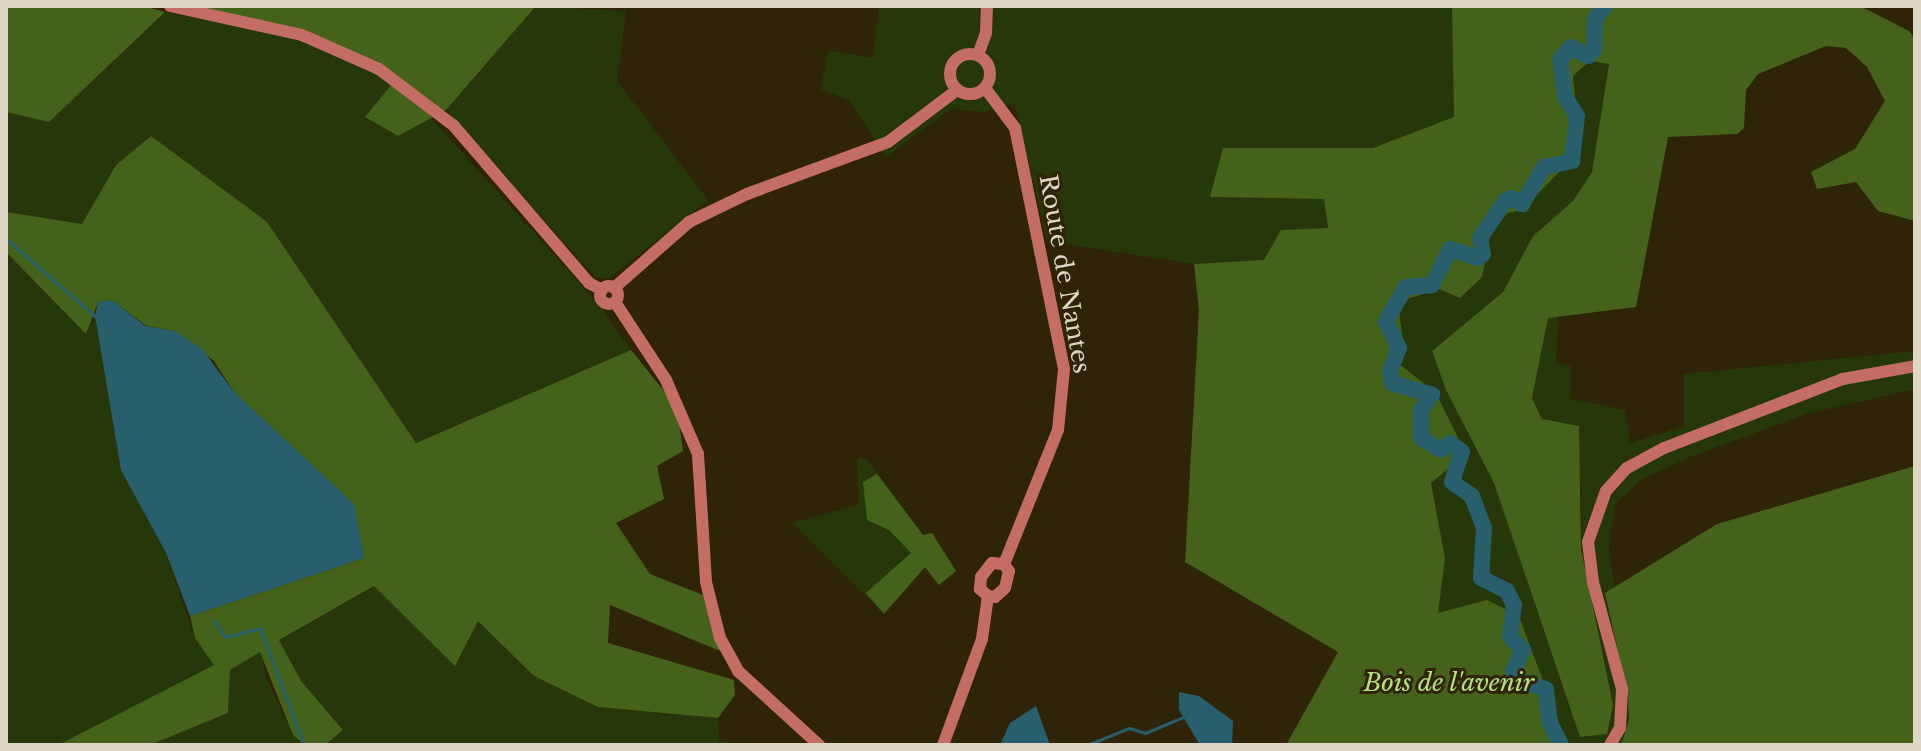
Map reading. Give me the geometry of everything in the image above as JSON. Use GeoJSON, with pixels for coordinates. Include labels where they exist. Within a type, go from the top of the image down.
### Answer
{"type":"FeatureCollection","features":[{"type":"Feature","properties":{"kind":"main road"},"geometry":{"type":"LineString","coordinates":[[170,6],[302,35],[379,69],[454,126],[579,272],[608,289]]}},
{"type":"Feature","properties":{"kind":"main road"},"geometry":{"type":"LineString","coordinates":[[978,55],[986,33],[987,6]]}},
{"type":"Feature","properties":{"kind":"main road"},"geometry":{"type":"LineString","coordinates":[[966,54],[978,55],[990,70],[985,88],[968,95],[957,90],[950,81],[951,64],[966,54]]}},
{"type":"Feature","properties":{"kind":"main road","name":"Route de Nantes"},"geometry":{"type":"LineString","coordinates":[[985,88],[1015,128],[1064,369],[1058,430],[1004,564]]}},
{"type":"Feature","properties":{"kind":"main road"},"geometry":{"type":"LineString","coordinates":[[819,745],[733,663],[708,598],[698,454],[666,380],[615,302],[604,302],[608,289],[689,222],[747,194],[888,142],[957,90]]}},
{"type":"Feature","properties":{"kind":"main road"},"geometry":{"type":"LineString","coordinates":[[1610,745],[1620,728],[1622,689],[1593,582],[1588,542],[1606,491],[1627,468],[1664,448],[1843,379],[1915,366]]}},
{"type":"Feature","properties":{"kind":"main road"},"geometry":{"type":"LineString","coordinates":[[992,563],[1004,564],[1009,571],[1005,588],[995,597],[988,596],[980,589],[981,577],[992,563]]}},
{"type":"Feature","properties":{"kind":"main road"},"geometry":{"type":"LineString","coordinates":[[943,745],[982,639],[988,596]]}},
{"type":"Feature","properties":{"kind":"green space"},"geometry":{"type":"Polygon","coordinates":[[[6,6],[144,6],[165,12],[49,122],[6,112],[6,6]]]}},
{"type":"Feature","properties":{"kind":"green space"},"geometry":{"type":"Polygon","coordinates":[[[192,6],[536,6],[446,110],[398,136],[365,117],[392,84],[341,54],[192,6]]]}},
{"type":"Feature","properties":{"kind":"green space"},"geometry":{"type":"Polygon","coordinates":[[[536,6],[626,11],[617,81],[708,200],[608,279],[595,277],[446,110],[536,6]]]}},
{"type":"Feature","properties":{"kind":"green space"},"geometry":{"type":"Polygon","coordinates":[[[879,6],[1452,6],[1454,117],[1373,148],[1223,148],[1210,197],[1325,199],[1328,229],[1264,260],[1194,264],[1047,241],[1015,103],[983,112],[951,109],[886,157],[849,100],[821,90],[828,50],[873,58],[879,6]]]}},
{"type":"Feature","properties":{"kind":"green space","name":"Bois de l'avenir"},"geometry":{"type":"Polygon","coordinates":[[[1452,6],[1860,6],[1909,31],[1915,39],[1915,221],[1878,211],[1856,182],[1817,189],[1811,172],[1855,149],[1885,101],[1867,67],[1846,48],[1826,46],[1758,74],[1746,90],[1744,128],[1737,134],[1668,137],[1636,307],[1548,318],[1532,398],[1542,419],[1579,426],[1581,549],[1613,705],[1607,734],[1580,737],[1494,483],[1446,390],[1432,351],[1503,292],[1533,236],[1573,201],[1592,172],[1609,64],[1590,61],[1573,76],[1578,130],[1560,171],[1522,210],[1508,213],[1491,231],[1482,277],[1460,298],[1439,289],[1398,302],[1402,334],[1398,363],[1436,393],[1466,454],[1431,483],[1445,558],[1438,613],[1487,600],[1519,616],[1567,745],[1286,745],[1338,652],[1185,562],[1199,310],[1194,264],[1264,260],[1281,230],[1328,228],[1324,199],[1210,197],[1223,148],[1373,148],[1454,117],[1452,6]]]}},
{"type":"Feature","properties":{"kind":"green space"},"geometry":{"type":"Polygon","coordinates":[[[165,12],[263,30],[341,54],[392,84],[365,117],[398,136],[430,117],[600,306],[631,350],[415,443],[267,222],[116,165],[82,225],[6,212],[6,112],[49,122],[165,12]]]}},
{"type":"Feature","properties":{"kind":"green space"},"geometry":{"type":"Polygon","coordinates":[[[1590,61],[1609,64],[1592,172],[1573,201],[1533,236],[1503,292],[1432,351],[1446,390],[1494,483],[1580,737],[1607,734],[1613,705],[1581,549],[1582,487],[1532,398],[1548,317],[1558,316],[1556,363],[1571,366],[1571,399],[1625,410],[1630,443],[1684,426],[1684,374],[1915,351],[1915,389],[1806,414],[1690,457],[1641,480],[1616,503],[1609,545],[1614,588],[1605,594],[1628,696],[1629,720],[1621,745],[1567,745],[1519,616],[1297,745],[1445,558],[1431,483],[1466,454],[1436,393],[1398,363],[1402,334],[1398,302],[1482,277],[1491,231],[1508,213],[1522,209],[1560,171],[1578,130],[1573,76],[1590,61]]]}},
{"type":"Feature","properties":{"kind":"green space"},"geometry":{"type":"Polygon","coordinates":[[[151,136],[267,222],[416,443],[631,350],[664,391],[679,421],[683,451],[657,466],[664,499],[616,523],[650,574],[703,595],[720,651],[610,605],[608,643],[734,680],[735,695],[718,718],[598,707],[534,676],[478,621],[455,666],[374,586],[279,640],[301,681],[343,730],[325,745],[304,745],[293,735],[260,652],[230,670],[228,713],[150,745],[58,745],[214,665],[195,638],[190,616],[364,558],[353,504],[234,392],[214,361],[175,331],[146,326],[112,300],[98,302],[86,334],[6,252],[6,212],[82,224],[116,165],[151,136]]]}},
{"type":"Feature","properties":{"kind":"green space"},"geometry":{"type":"Polygon","coordinates":[[[6,252],[86,334],[95,316],[121,470],[166,553],[195,638],[215,665],[58,745],[6,745],[6,252]]]}},
{"type":"Feature","properties":{"kind":"green space"},"geometry":{"type":"Polygon","coordinates":[[[866,458],[923,535],[932,533],[956,571],[939,585],[925,567],[884,614],[792,523],[859,504],[857,460],[866,458]]]}},
{"type":"Feature","properties":{"kind":"green space"},"geometry":{"type":"Polygon","coordinates":[[[1915,466],[1915,745],[1621,745],[1629,720],[1628,696],[1605,593],[1717,524],[1915,466]]]}},
{"type":"Feature","properties":{"kind":"green space"},"geometry":{"type":"Polygon","coordinates":[[[877,474],[923,535],[932,533],[956,571],[939,585],[925,567],[884,614],[866,593],[911,553],[889,530],[867,520],[863,482],[877,474]]]}},
{"type":"Feature","properties":{"kind":"green space"},"geometry":{"type":"Polygon","coordinates":[[[375,586],[456,665],[478,620],[534,676],[598,707],[718,718],[719,740],[727,745],[325,745],[343,730],[301,681],[279,640],[375,586]]]}},
{"type":"Feature","properties":{"kind":"green space"},"geometry":{"type":"Polygon","coordinates":[[[261,651],[266,677],[293,735],[304,745],[150,745],[228,713],[229,670],[261,651]]]}},
{"type":"Feature","properties":{"kind":"water"},"geometry":{"type":"Polygon","coordinates":[[[112,300],[145,326],[175,331],[202,349],[234,392],[354,504],[364,558],[190,616],[166,553],[121,470],[95,316],[98,302],[112,300]]]}},
{"type":"Feature","properties":{"kind":"water"},"geometry":{"type":"Polygon","coordinates":[[[1179,692],[1199,696],[1233,721],[1232,745],[1200,745],[1179,710],[1179,692]]]}},
{"type":"Feature","properties":{"kind":"water"},"geometry":{"type":"Polygon","coordinates":[[[1036,706],[1050,745],[1000,745],[1010,723],[1036,706]]]}},
{"type":"Feature","properties":{"kind":"waterway"},"geometry":{"type":"LineString","coordinates":[[1561,745],[1550,723],[1546,689],[1519,680],[1513,671],[1523,650],[1510,637],[1514,605],[1507,591],[1481,578],[1484,528],[1472,496],[1452,482],[1462,452],[1450,443],[1441,450],[1421,438],[1421,410],[1432,395],[1392,383],[1390,371],[1399,348],[1386,321],[1406,287],[1432,285],[1450,249],[1477,258],[1483,254],[1480,238],[1505,201],[1511,198],[1522,204],[1544,167],[1572,161],[1577,116],[1565,97],[1560,59],[1571,47],[1588,56],[1594,50],[1595,19],[1605,6]]}},
{"type":"Feature","properties":{"kind":"waterway"},"geometry":{"type":"LineString","coordinates":[[6,239],[95,316]]}},
{"type":"Feature","properties":{"kind":"waterway"},"geometry":{"type":"LineString","coordinates":[[214,621],[225,637],[260,628],[304,745]]}},
{"type":"Feature","properties":{"kind":"waterway"},"geometry":{"type":"LineString","coordinates":[[1087,745],[1129,728],[1145,733],[1183,717]]}}]}
